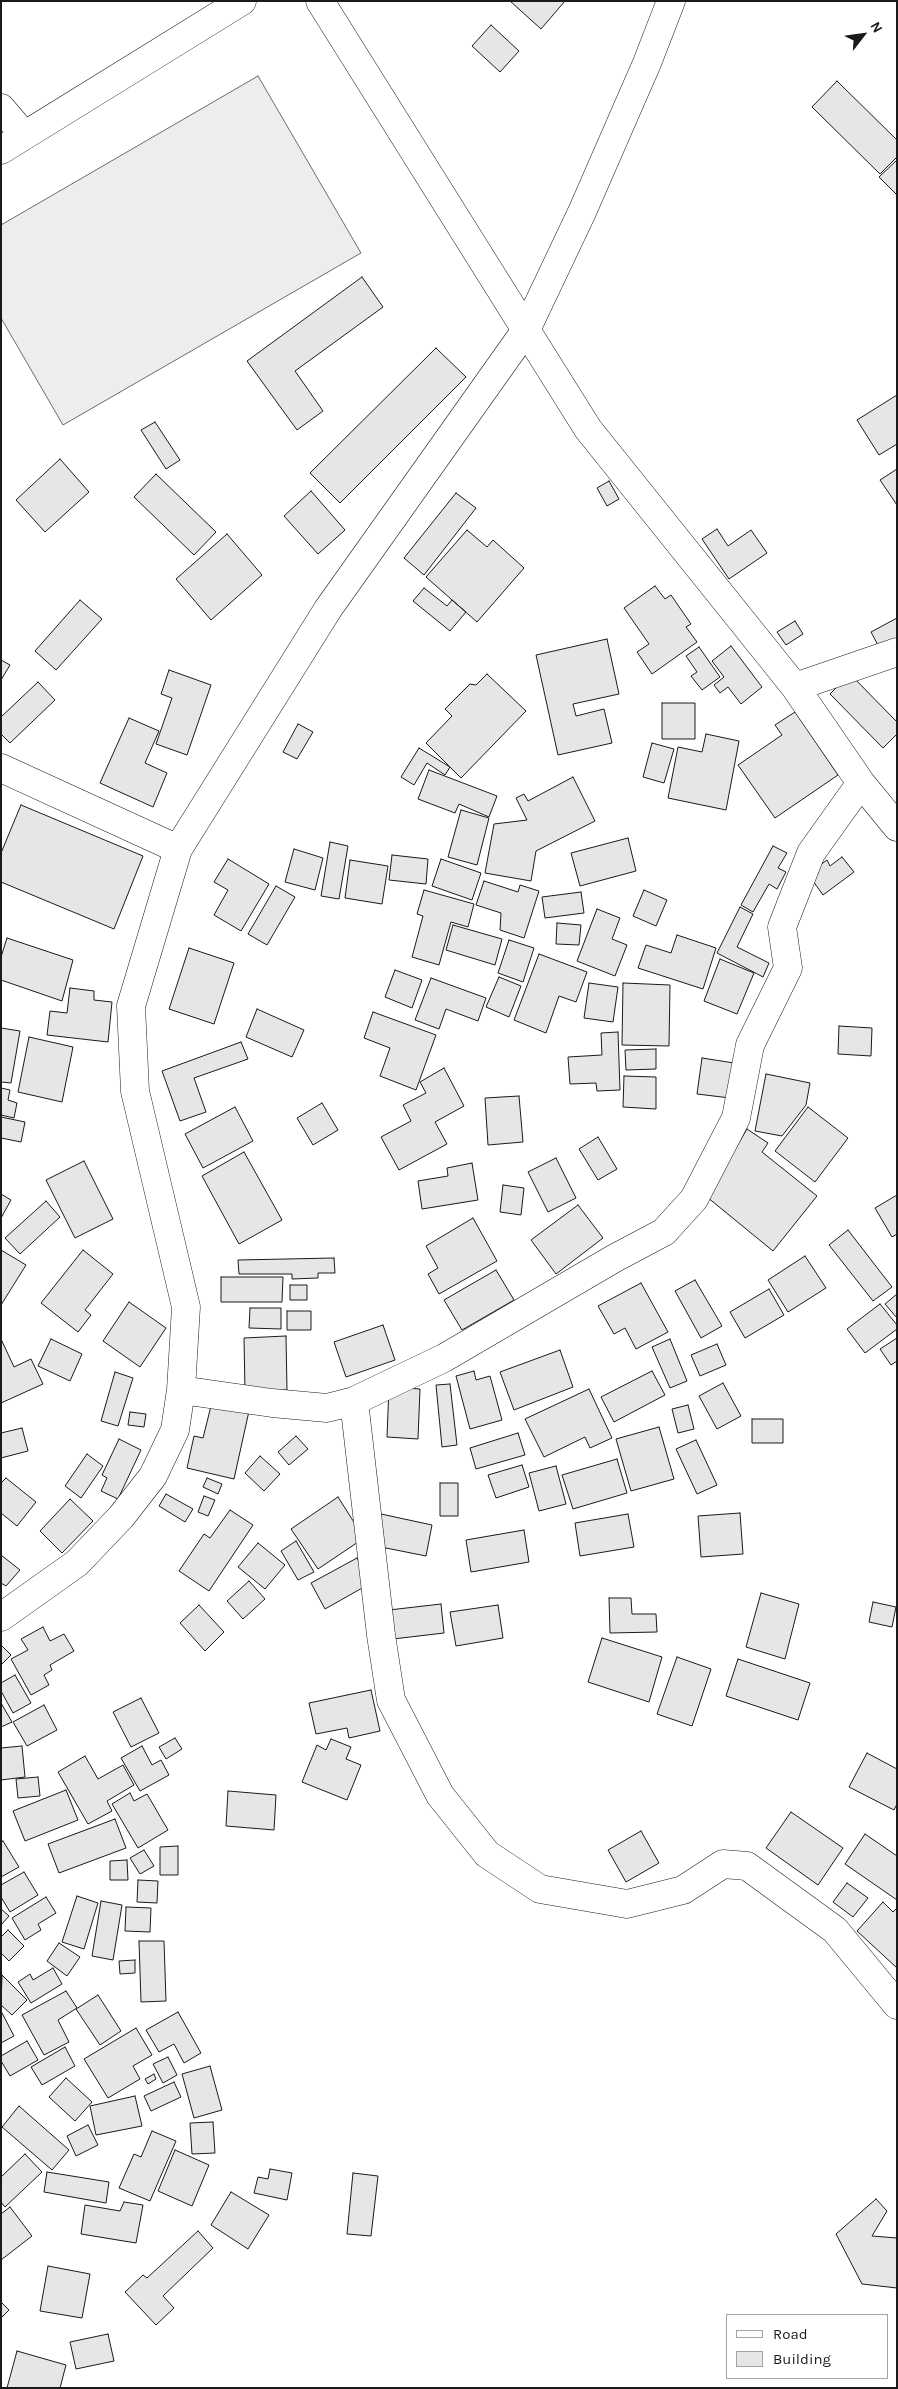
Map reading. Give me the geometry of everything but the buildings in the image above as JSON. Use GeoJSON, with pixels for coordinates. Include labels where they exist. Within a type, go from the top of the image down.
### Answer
{"type":"FeatureCollection","features":[{"type":"Feature","properties":{"kind":"street"},"geometry":{"type":"LineString","coordinates":[[1,150],[242,1]]}},
{"type":"Feature","properties":{"kind":"street"},"geometry":{"type":"LineString","coordinates":[[320,1],[588,429],[795,688],[861,783],[897,826]]}},
{"type":"Feature","properties":{"kind":"street"},"geometry":{"type":"LineString","coordinates":[[1,1617],[77,1563],[121,1517],[153,1476],[175,1430],[181,1390],[186,1307],[135,1091],[131,1006],[178,849],[328,610],[526,330],[582,212],[647,63],[671,1]]}},
{"type":"Feature","properties":{"kind":"street"},"geometry":{"type":"LineString","coordinates":[[1,108],[24,135]]}},
{"type":"Feature","properties":{"kind":"street"},"geometry":{"type":"LineString","coordinates":[[795,688],[897,652]]}},
{"type":"Feature","properties":{"kind":"street"},"geometry":{"type":"LineString","coordinates":[[1,768],[178,849]]}},
{"type":"Feature","properties":{"kind":"street"},"geometry":{"type":"LineString","coordinates":[[181,1390],[272,1404],[327,1408],[354,1401],[444,1358],[615,1258],[664,1232],[694,1199],[736,1118],[750,1045],[788,968],[782,928],[811,853],[861,783]]}},
{"type":"Feature","properties":{"kind":"street"},"geometry":{"type":"LineString","coordinates":[[354,1401],[380,1635],[391,1700],[440,1795],[487,1854],[540,1889],[627,1904],[683,1890],[723,1864],[747,1866],[835,1930],[897,2005]]}},
{"type":"Feature","properties":{"kind":"shaded area"},"geometry":{"type":"Polygon","coordinates":[[[258,76],[361,253],[63,425],[1,318],[1,225],[258,76]]]}}]}
